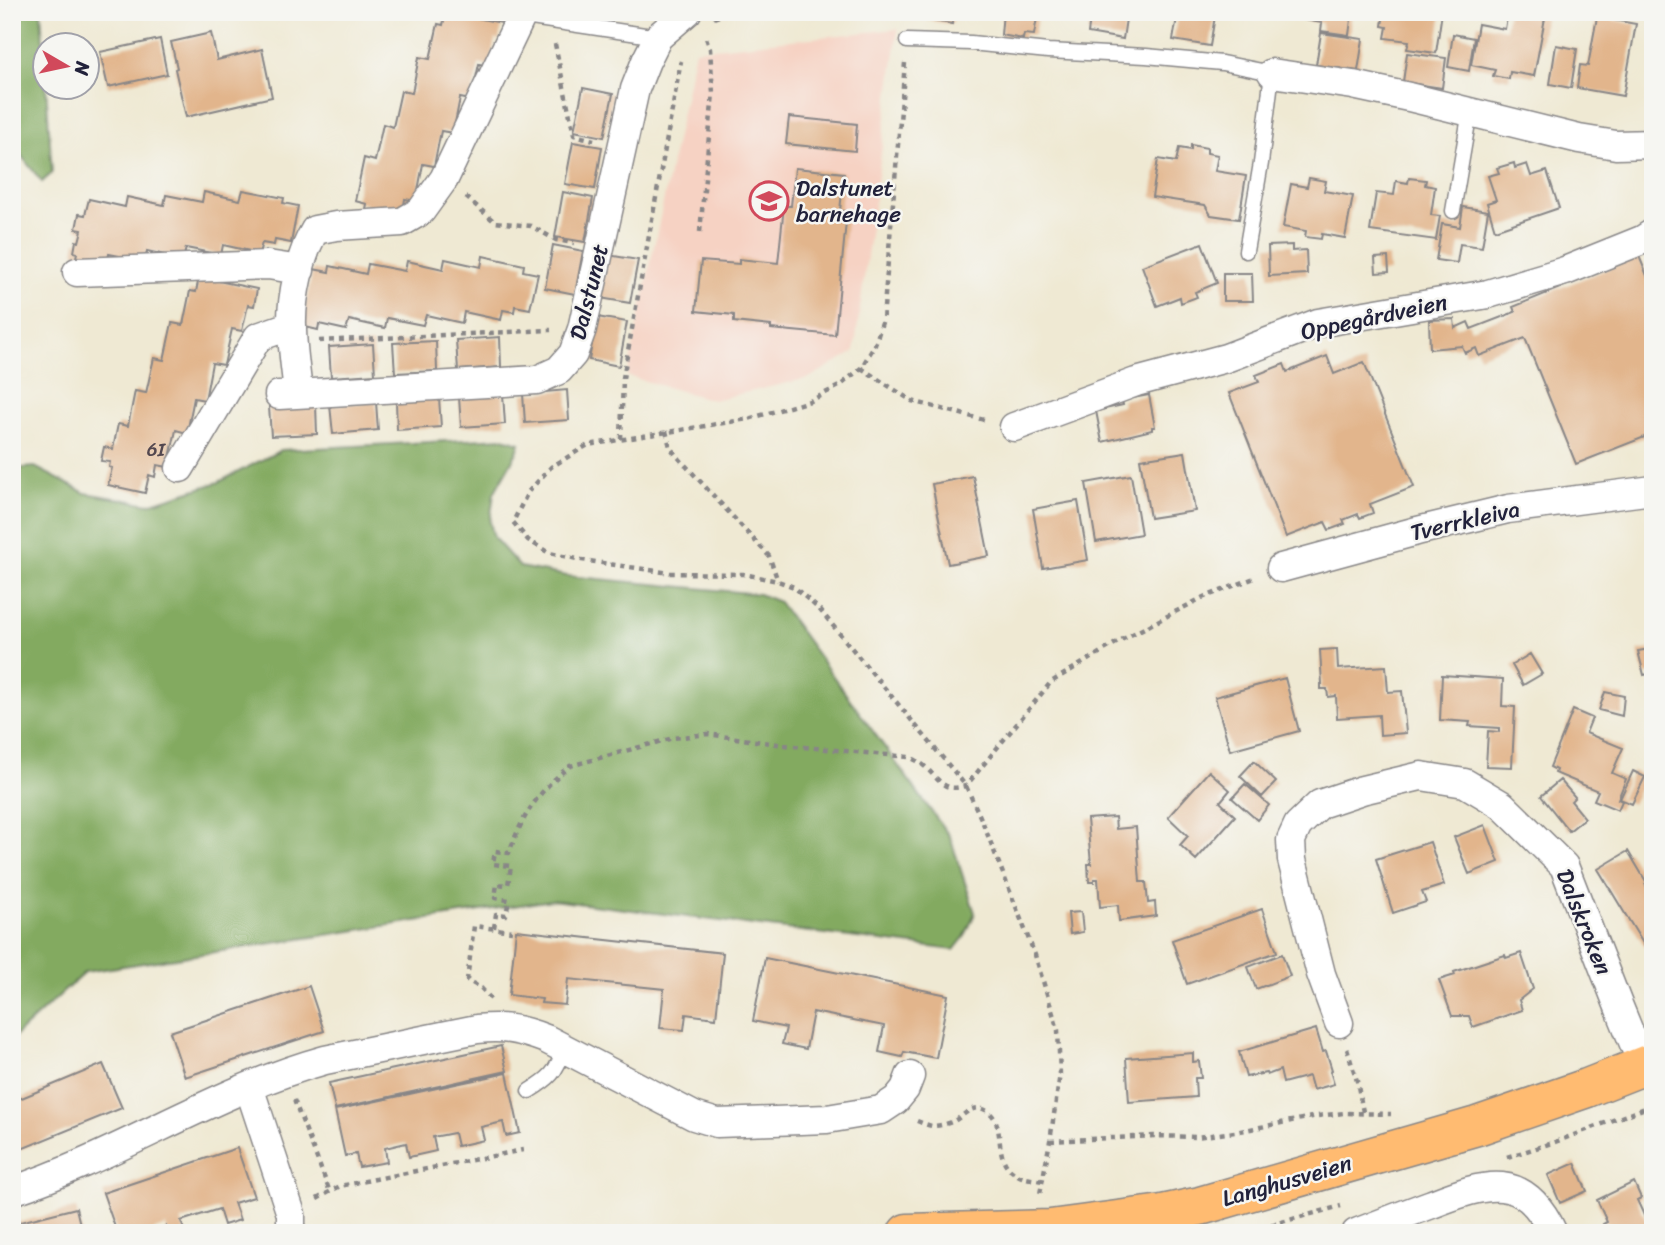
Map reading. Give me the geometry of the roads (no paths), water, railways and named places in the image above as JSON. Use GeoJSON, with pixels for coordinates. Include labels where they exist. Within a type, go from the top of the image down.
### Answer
{"type":"FeatureCollection","features":[{"type":"Feature","properties":{"kind":"main road","name":"Langhusveien"},"geometry":{"type":"LineString","coordinates":[[907,1233],[1050,1229],[1162,1214],[1200,1206],[1477,1126],[1544,1104],[1648,1064]]}},
{"type":"Feature","properties":{"kind":"street","name":"Dalstunet"},"geometry":{"type":"LineString","coordinates":[[516,15],[444,178],[422,211],[402,222],[315,230],[308,243],[295,287],[289,394],[537,380],[559,370],[573,354],[582,328],[635,89],[646,61],[658,37],[699,19]]}},
{"type":"Feature","properties":{"kind":"street"},"geometry":{"type":"LineString","coordinates":[[1272,73],[1353,85],[1579,139],[1616,145],[1653,144]]}},
{"type":"Feature","properties":{"kind":"street","name":"Oppegårdveien"},"geometry":{"type":"LineString","coordinates":[[1014,427],[1136,382],[1226,358],[1318,323],[1488,294],[1565,271],[1653,233]]}},
{"type":"Feature","properties":{"kind":"street"},"geometry":{"type":"LineString","coordinates":[[77,272],[268,265],[300,270]]}},
{"type":"Feature","properties":{"kind":"street"},"geometry":{"type":"LineString","coordinates":[[180,468],[258,337],[292,334]]}},
{"type":"Feature","properties":{"kind":"street","name":"Tverrkleiva"},"geometry":{"type":"LineString","coordinates":[[1281,568],[1508,509],[1653,490]]}},
{"type":"Feature","properties":{"kind":"street","name":"Dalskroken"},"geometry":{"type":"LineString","coordinates":[[1339,1023],[1321,974],[1292,860],[1291,840],[1298,825],[1320,804],[1362,790],[1420,776],[1465,782],[1502,805],[1564,866],[1612,990],[1648,1064]]}},
{"type":"Feature","properties":{"kind":"street"},"geometry":{"type":"LineString","coordinates":[[12,1191],[64,1171],[197,1109],[283,1073],[326,1060],[491,1027],[523,1031],[546,1039],[694,1116],[716,1123],[827,1119],[881,1111],[905,1089],[911,1076]]}},
{"type":"Feature","properties":{"kind":"street"},"geometry":{"type":"LineString","coordinates":[[250,1087],[297,1226]]}},
{"type":"Feature","properties":{"kind":"street"},"geometry":{"type":"LineString","coordinates":[[1356,1233],[1471,1189],[1489,1186],[1525,1194],[1546,1216],[1553,1233]]}},
{"type":"Feature","properties":{"kind":"lane","name":"Dalstunet"},"geometry":{"type":"LineString","coordinates":[[516,15],[658,37]]}},
{"type":"Feature","properties":{"kind":"lane"},"geometry":{"type":"LineString","coordinates":[[907,41],[1146,56],[1222,63],[1272,73],[1261,163],[1246,251]]}},
{"type":"Feature","properties":{"kind":"lane"},"geometry":{"type":"LineString","coordinates":[[1453,211],[1470,111]]}},
{"type":"Feature","properties":{"kind":"lane"},"geometry":{"type":"LineString","coordinates":[[529,1091],[557,1068],[564,1049]]}},
{"type":"Feature","properties":{"kind":"place","name":"Dalstunet barnehage"},"geometry":{"type":"Point","coordinates":[769,201]}}]}
